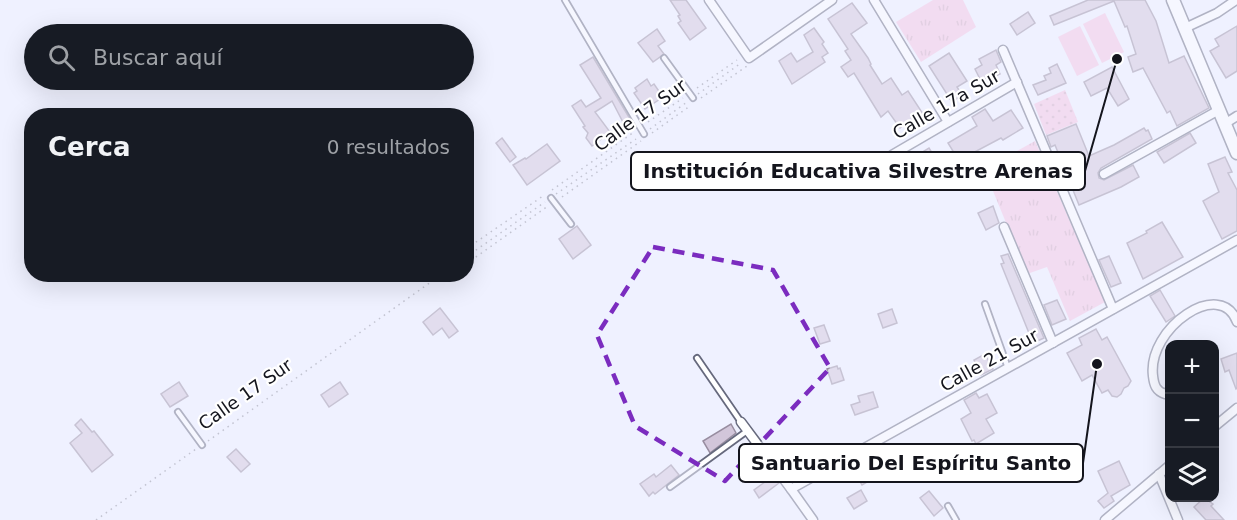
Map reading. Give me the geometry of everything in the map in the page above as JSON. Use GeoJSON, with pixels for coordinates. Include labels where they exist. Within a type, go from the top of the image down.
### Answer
{"type":"FeatureCollection","features":[{"type":"Feature","properties":{"kind":"main road"},"geometry":{"type":"LineString","coordinates":[[1173,0],[1237,153]]}},
{"type":"Feature","properties":{"kind":"street"},"geometry":{"type":"LineString","coordinates":[[709,0],[752,59],[832,0]]}},
{"type":"Feature","properties":{"kind":"street"},"geometry":{"type":"LineString","coordinates":[[874,0],[948,122]]}},
{"type":"Feature","properties":{"kind":"street"},"geometry":{"type":"LineString","coordinates":[[1185,28],[1217,13],[1236,0]]}},
{"type":"Feature","properties":{"kind":"street"},"geometry":{"type":"LineString","coordinates":[[1004,50],[1113,309]]}},
{"type":"Feature","properties":{"kind":"street","name":"Calle 17a Sur"},"geometry":{"type":"LineString","coordinates":[[892,155],[1017,82]]}},
{"type":"Feature","properties":{"kind":"street"},"geometry":{"type":"LineString","coordinates":[[1104,174],[1219,110]]}},
{"type":"Feature","properties":{"kind":"street"},"geometry":{"type":"LineString","coordinates":[[1226,123],[1237,116]]}},
{"type":"Feature","properties":{"kind":"street"},"geometry":{"type":"LineString","coordinates":[[1004,226],[1053,343]]}},
{"type":"Feature","properties":{"kind":"street","name":"Calle 21 Sur"},"geometry":{"type":"LineString","coordinates":[[791,489],[1237,240]]}},
{"type":"Feature","properties":{"kind":"street"},"geometry":{"type":"LineString","coordinates":[[1165,394],[1159,392],[1155,387],[1152,363],[1157,346],[1180,317],[1197,308],[1214,305],[1226,308],[1234,314],[1237,322]]}},
{"type":"Feature","properties":{"kind":"street"},"geometry":{"type":"LineString","coordinates":[[1219,424],[1237,408]]}},
{"type":"Feature","properties":{"kind":"street"},"geometry":{"type":"LineString","coordinates":[[741,422],[813,520]]}},
{"type":"Feature","properties":{"kind":"street"},"geometry":{"type":"LineString","coordinates":[[1105,520],[1165,469]]}},
{"type":"Feature","properties":{"kind":"street"},"geometry":{"type":"LineString","coordinates":[[1159,474],[1178,520]]}},
{"type":"Feature","properties":{"kind":"lane"},"geometry":{"type":"LineString","coordinates":[[565,0],[647,134]]}},
{"type":"Feature","properties":{"kind":"lane"},"geometry":{"type":"LineString","coordinates":[[664,58],[693,98]]}},
{"type":"Feature","properties":{"kind":"lane"},"geometry":{"type":"LineString","coordinates":[[552,200],[571,224]]}},
{"type":"Feature","properties":{"kind":"lane"},"geometry":{"type":"LineString","coordinates":[[985,304],[1008,368]]}},
{"type":"Feature","properties":{"kind":"lane"},"geometry":{"type":"LineString","coordinates":[[697,358],[741,422]]}},
{"type":"Feature","properties":{"kind":"lane"},"geometry":{"type":"LineString","coordinates":[[178,412],[202,445]]}},
{"type":"Feature","properties":{"kind":"lane"},"geometry":{"type":"LineString","coordinates":[[670,487],[747,431]]}},
{"type":"Feature","properties":{"kind":"lane"},"geometry":{"type":"LineString","coordinates":[[948,506],[956,520]]}},
{"type":"Feature","properties":{"kind":"path"},"geometry":{"type":"LineString","coordinates":[[647,134],[752,59]]}},
{"type":"Feature","properties":{"kind":"path","name":"Calle 17 Sur"},"geometry":{"type":"LineString","coordinates":[[474,252],[552,200],[647,134],[693,98],[752,59]]}},
{"type":"Feature","properties":{"kind":"path"},"geometry":{"type":"LineString","coordinates":[[474,258],[552,200],[640,142]]}},
{"type":"Feature","properties":{"kind":"path","name":"Calle 17 Sur"},"geometry":{"type":"LineString","coordinates":[[96,520],[431,282]]}},
{"type":"Feature","properties":{"kind":"highlighted area"},"geometry":{"type":"Polygon","coordinates":[[[653,247],[773,270],[830,368],[725,481],[635,426],[597,335],[653,247]]]}},
{"type":"Feature","properties":{"kind":"green space"},"geometry":{"type":"Polygon","coordinates":[[[933,0],[963,0],[976,27],[921,62],[896,22],[933,0]]]}},
{"type":"Feature","properties":{"kind":"green space"},"geometry":{"type":"Polygon","coordinates":[[[1105,13],[1124,52],[1102,63],[1083,24],[1105,13]]]}},
{"type":"Feature","properties":{"kind":"green space"},"geometry":{"type":"Polygon","coordinates":[[[1080,26],[1099,65],[1077,76],[1058,37],[1080,26]]]}},
{"type":"Feature","properties":{"kind":"green space"},"geometry":{"type":"Polygon","coordinates":[[[1065,90],[1078,122],[1046,135],[1034,104],[1065,90]]]}},
{"type":"Feature","properties":{"kind":"green space"},"geometry":{"type":"Polygon","coordinates":[[[1035,141],[1105,302],[1070,321],[1047,267],[1027,274],[984,169],[1035,141]]]}},
{"type":"Feature","properties":{"kind":"building"},"geometry":{"type":"Polygon","coordinates":[[[670,0],[686,0],[706,28],[690,40],[678,23],[681,21],[678,16],[680,15],[670,0]]]}},
{"type":"Feature","properties":{"kind":"building"},"geometry":{"type":"Polygon","coordinates":[[[1088,0],[1145,0],[1156,21],[1169,63],[1184,56],[1209,108],[1177,126],[1170,111],[1167,113],[1143,68],[1133,72],[1128,57],[1136,54],[1127,26],[1125,27],[1114,1],[1054,25],[1050,16],[1088,0]]]}},
{"type":"Feature","properties":{"kind":"building"},"geometry":{"type":"Polygon","coordinates":[[[852,3],[867,23],[851,34],[868,58],[882,84],[891,78],[902,95],[908,91],[925,117],[907,129],[904,125],[900,128],[888,111],[881,117],[854,73],[848,77],[841,67],[851,60],[845,51],[848,49],[828,19],[852,3]]]}},
{"type":"Feature","properties":{"kind":"building"},"geometry":{"type":"Polygon","coordinates":[[[1028,12],[1035,23],[1017,35],[1010,24],[1028,12]]]}},
{"type":"Feature","properties":{"kind":"building"},"geometry":{"type":"Polygon","coordinates":[[[1237,26],[1237,71],[1226,78],[1210,51],[1219,46],[1215,39],[1237,26]]]}},
{"type":"Feature","properties":{"kind":"building"},"geometry":{"type":"Polygon","coordinates":[[[814,28],[824,42],[822,44],[828,53],[822,57],[825,62],[792,84],[779,61],[791,53],[797,62],[813,52],[804,35],[814,28]]]}},
{"type":"Feature","properties":{"kind":"building"},"geometry":{"type":"Polygon","coordinates":[[[657,29],[665,41],[658,46],[664,54],[653,62],[638,43],[657,29]]]}},
{"type":"Feature","properties":{"kind":"building"},"geometry":{"type":"Polygon","coordinates":[[[996,50],[1001,62],[996,65],[1000,74],[981,81],[975,69],[982,65],[979,59],[996,50]]]}},
{"type":"Feature","properties":{"kind":"building"},"geometry":{"type":"Polygon","coordinates":[[[949,53],[967,81],[957,87],[962,95],[952,102],[929,66],[949,53]]]}},
{"type":"Feature","properties":{"kind":"building"},"geometry":{"type":"Polygon","coordinates":[[[593,57],[633,124],[626,128],[612,101],[595,112],[610,132],[592,146],[586,138],[588,133],[583,127],[585,126],[572,106],[581,100],[586,107],[601,98],[580,65],[593,57]]]}},
{"type":"Feature","properties":{"kind":"building"},"geometry":{"type":"Polygon","coordinates":[[[1057,64],[1066,83],[1038,95],[1033,85],[1046,80],[1044,76],[1051,73],[1049,68],[1057,64]]]}},
{"type":"Feature","properties":{"kind":"building"},"geometry":{"type":"Polygon","coordinates":[[[1112,67],[1129,99],[1118,106],[1107,88],[1091,96],[1084,82],[1112,67]]]}},
{"type":"Feature","properties":{"kind":"building"},"geometry":{"type":"Polygon","coordinates":[[[647,79],[651,86],[654,84],[663,97],[645,109],[634,93],[637,91],[635,88],[647,79]]]}},
{"type":"Feature","properties":{"kind":"building"},"geometry":{"type":"Polygon","coordinates":[[[985,109],[993,121],[1011,110],[1023,128],[967,156],[970,161],[934,186],[916,156],[929,148],[937,161],[953,151],[948,143],[977,126],[972,117],[985,109]]]}},
{"type":"Feature","properties":{"kind":"building"},"geometry":{"type":"Polygon","coordinates":[[[1076,124],[1089,156],[1144,128],[1148,130],[1152,139],[1101,168],[1098,173],[1099,178],[1104,180],[1133,165],[1139,177],[1079,205],[1055,145],[1051,147],[1047,136],[1076,124]]]}},
{"type":"Feature","properties":{"kind":"building"},"geometry":{"type":"Polygon","coordinates":[[[1190,133],[1196,143],[1164,163],[1157,152],[1190,133]]]}},
{"type":"Feature","properties":{"kind":"building"},"geometry":{"type":"Polygon","coordinates":[[[502,138],[516,157],[510,162],[496,143],[502,138]]]}},
{"type":"Feature","properties":{"kind":"building"},"geometry":{"type":"Polygon","coordinates":[[[547,144],[560,161],[527,185],[513,165],[547,144]]]}},
{"type":"Feature","properties":{"kind":"building"},"geometry":{"type":"Polygon","coordinates":[[[1225,157],[1232,172],[1228,173],[1237,190],[1237,231],[1222,239],[1203,201],[1219,192],[1208,164],[1225,157]]]}},
{"type":"Feature","properties":{"kind":"building"},"geometry":{"type":"Polygon","coordinates":[[[993,206],[999,223],[986,230],[978,213],[993,206]]]}},
{"type":"Feature","properties":{"kind":"building"},"geometry":{"type":"Polygon","coordinates":[[[1162,222],[1183,257],[1143,279],[1127,243],[1162,222]]]}},
{"type":"Feature","properties":{"kind":"building"},"geometry":{"type":"Polygon","coordinates":[[[577,226],[591,245],[573,259],[559,239],[577,226]]]}},
{"type":"Feature","properties":{"kind":"building"},"geometry":{"type":"Polygon","coordinates":[[[1008,254],[1044,338],[1033,343],[1001,264],[1004,263],[1001,256],[1008,254]]]}},
{"type":"Feature","properties":{"kind":"building"},"geometry":{"type":"Polygon","coordinates":[[[1109,256],[1121,283],[1111,287],[1099,260],[1109,256]]]}},
{"type":"Feature","properties":{"kind":"building"},"geometry":{"type":"Polygon","coordinates":[[[1160,290],[1175,316],[1166,322],[1150,296],[1160,290]]]}},
{"type":"Feature","properties":{"kind":"building"},"geometry":{"type":"Polygon","coordinates":[[[1057,300],[1066,319],[1052,325],[1044,305],[1057,300]]]}},
{"type":"Feature","properties":{"kind":"building"},"geometry":{"type":"Polygon","coordinates":[[[440,308],[458,331],[449,338],[442,328],[433,335],[423,322],[440,308]]]}},
{"type":"Feature","properties":{"kind":"building"},"geometry":{"type":"Polygon","coordinates":[[[892,309],[897,323],[883,328],[878,314],[892,309]]]}},
{"type":"Feature","properties":{"kind":"building"},"geometry":{"type":"Polygon","coordinates":[[[824,325],[830,341],[820,344],[814,328],[824,325]]]}},
{"type":"Feature","properties":{"kind":"building"},"geometry":{"type":"Polygon","coordinates":[[[1096,329],[1102,340],[1107,337],[1131,381],[1117,397],[1112,396],[1108,390],[1102,393],[1092,375],[1082,381],[1067,353],[1082,345],[1079,338],[1096,329]]]}},
{"type":"Feature","properties":{"kind":"building"},"geometry":{"type":"Polygon","coordinates":[[[1237,353],[1236,389],[1229,370],[1225,372],[1221,359],[1237,353]]]}},
{"type":"Feature","properties":{"kind":"building"},"geometry":{"type":"Polygon","coordinates":[[[985,354],[993,369],[981,375],[974,360],[985,354]]]}},
{"type":"Feature","properties":{"kind":"building"},"geometry":{"type":"Polygon","coordinates":[[[837,366],[844,380],[832,384],[827,369],[837,366]]]}},
{"type":"Feature","properties":{"kind":"building"},"geometry":{"type":"Polygon","coordinates":[[[179,382],[188,396],[170,407],[161,394],[179,382]]]}},
{"type":"Feature","properties":{"kind":"building"},"geometry":{"type":"Polygon","coordinates":[[[340,382],[348,394],[329,407],[321,395],[340,382]]]}},
{"type":"Feature","properties":{"kind":"building"},"geometry":{"type":"Polygon","coordinates":[[[873,392],[878,407],[855,415],[851,405],[860,402],[858,396],[873,392]]]}},
{"type":"Feature","properties":{"kind":"building"},"geometry":{"type":"Polygon","coordinates":[[[976,393],[979,398],[987,394],[997,413],[986,419],[994,433],[976,444],[974,440],[972,441],[961,419],[971,413],[964,400],[976,393]]]}},
{"type":"Feature","properties":{"kind":"building"},"geometry":{"type":"Polygon","coordinates":[[[81,419],[113,455],[92,472],[70,443],[82,433],[75,425],[81,419]]]}},
{"type":"Feature","properties":{"kind":"building"},"geometry":{"type":"Polygon","coordinates":[[[731,424],[736,433],[710,453],[703,441],[731,424]]]}},
{"type":"Feature","properties":{"kind":"building"},"geometry":{"type":"Polygon","coordinates":[[[882,446],[893,467],[862,485],[850,464],[882,446]]]}},
{"type":"Feature","properties":{"kind":"building"},"geometry":{"type":"Polygon","coordinates":[[[236,449],[250,464],[241,472],[227,457],[236,449]]]}},
{"type":"Feature","properties":{"kind":"building"},"geometry":{"type":"Polygon","coordinates":[[[1119,461],[1130,485],[1111,496],[1114,501],[1104,508],[1098,501],[1108,493],[1098,471],[1119,461]]]}},
{"type":"Feature","properties":{"kind":"building"},"geometry":{"type":"Polygon","coordinates":[[[671,465],[679,475],[655,494],[653,492],[649,496],[640,484],[654,474],[656,477],[671,465]]]}},
{"type":"Feature","properties":{"kind":"building"},"geometry":{"type":"Polygon","coordinates":[[[773,476],[779,483],[759,498],[754,490],[773,476]]]}},
{"type":"Feature","properties":{"kind":"building"},"geometry":{"type":"Polygon","coordinates":[[[861,490],[867,501],[854,509],[847,498],[861,490]]]}},
{"type":"Feature","properties":{"kind":"building"},"geometry":{"type":"Polygon","coordinates":[[[929,491],[943,508],[934,516],[920,498],[929,491]]]}},
{"type":"Feature","properties":{"kind":"building"},"geometry":{"type":"Polygon","coordinates":[[[1200,502],[1210,502],[1224,520],[1206,520],[1194,507],[1200,502]]]}},
{"type":"Feature","properties":{"kind":"place","name":"Institución Educativa Silvestre Arenas"},"geometry":{"type":"Point","coordinates":[1117,59]}},
{"type":"Feature","properties":{"kind":"place","name":"Santuario Del Espíritu Santo"},"geometry":{"type":"Point","coordinates":[1097,364]}}]}
